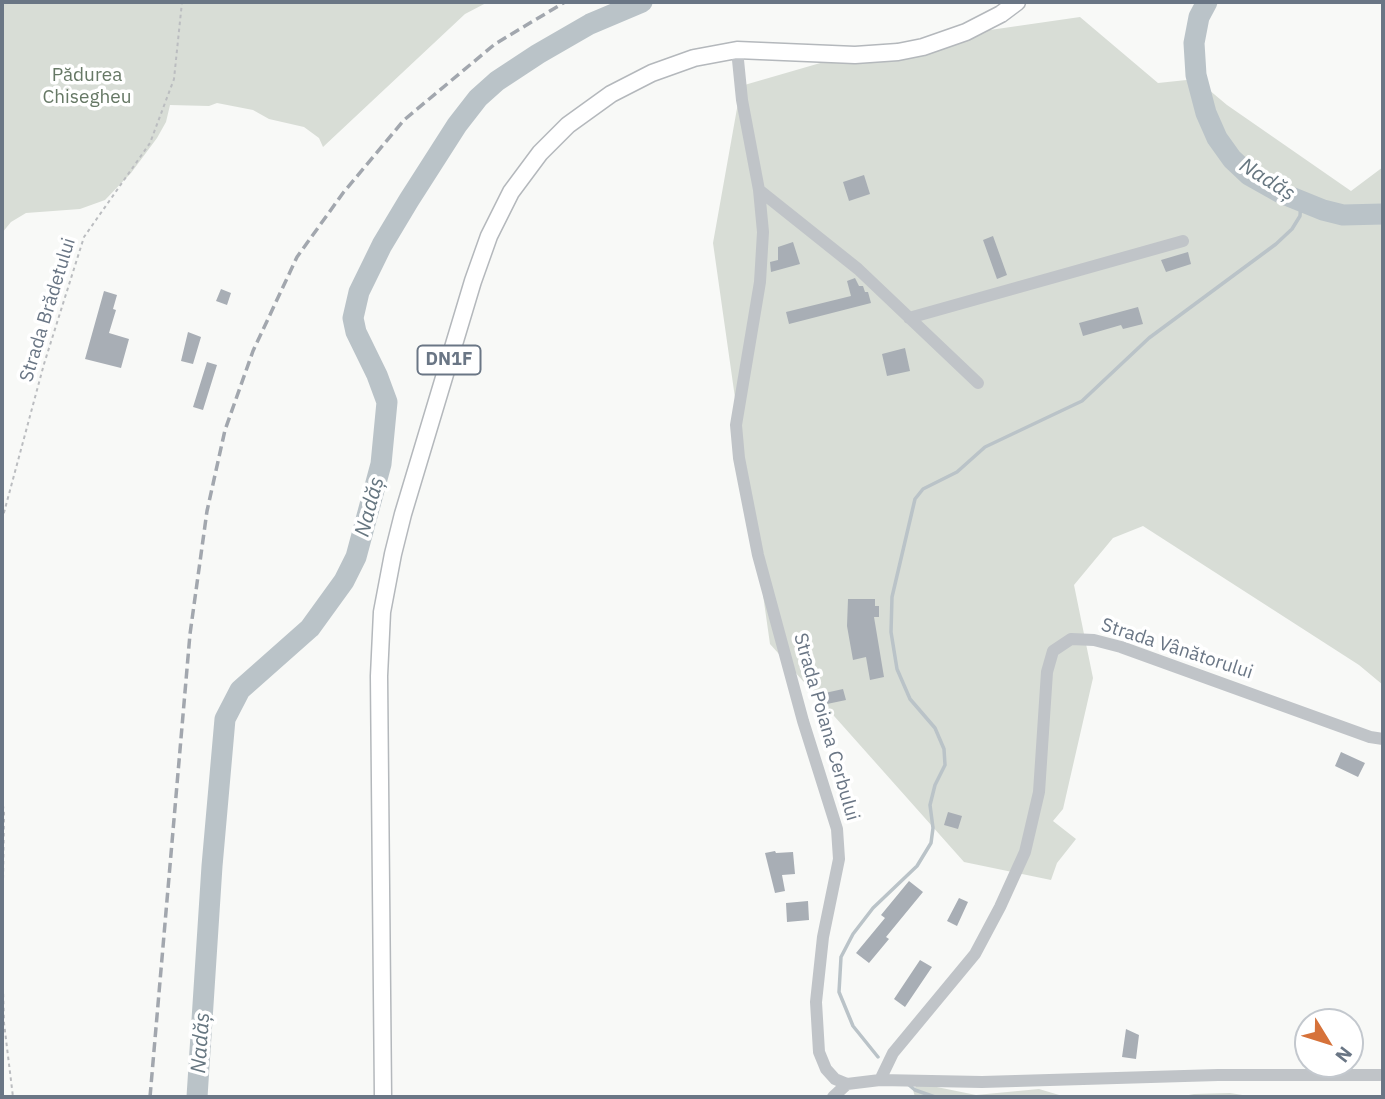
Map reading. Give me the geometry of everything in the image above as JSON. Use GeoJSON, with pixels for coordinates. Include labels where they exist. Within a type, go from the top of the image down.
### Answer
{"type":"FeatureCollection","features":[{"type":"Feature","properties":{"kind":"main road","name":"DN1F"},"geometry":{"type":"LineString","coordinates":[[383,1097],[379,676],[382,612],[403,514],[483,251],[503,206],[540,153],[579,116],[611,94],[652,73],[694,58],[737,50],[845,55],[923,47],[966,32],[1001,14],[1017,2]]}},
{"type":"Feature","properties":{"kind":"street","name":"Strada Poiana Cerbului"},"geometry":{"type":"LineString","coordinates":[[737,50],[742,100],[759,190],[762,232],[760,282],[736,425],[739,458],[752,531],[803,721],[837,829],[839,859],[824,937],[816,1002],[819,1052],[826,1069],[835,1079],[847,1084]]}},
{"type":"Feature","properties":{"kind":"street"},"geometry":{"type":"LineString","coordinates":[[759,190],[858,269],[978,383]]}},
{"type":"Feature","properties":{"kind":"street"},"geometry":{"type":"LineString","coordinates":[[909,318],[1183,241]]}},
{"type":"Feature","properties":{"kind":"street","name":"Strada Vânătorului"},"geometry":{"type":"LineString","coordinates":[[880,1080],[893,1053],[975,954],[1025,852],[1039,792],[1047,672],[1053,651],[1071,639],[1094,640],[1121,647],[1370,737],[1383,739]]}},
{"type":"Feature","properties":{"kind":"street"},"geometry":{"type":"LineString","coordinates":[[833,1097],[847,1084],[880,1080],[982,1082],[1218,1075],[1383,1075]]}},
{"type":"Feature","properties":{"kind":"path","name":"Strada Brădetului"},"geometry":{"type":"LineString","coordinates":[[2,520],[44,364],[83,237],[150,143],[174,79],[183,2]]}},
{"type":"Feature","properties":{"kind":"path"},"geometry":{"type":"LineString","coordinates":[[2,798],[4,1023],[13,1097]]}},
{"type":"Feature","properties":{"kind":"green space","name":"Pădurea Chisegheu"},"geometry":{"type":"Polygon","coordinates":[[[2,2],[488,2],[465,14],[323,147],[319,138],[304,127],[269,119],[253,110],[217,103],[209,106],[170,105],[166,122],[157,138],[131,173],[105,200],[80,209],[26,213],[11,222],[2,233],[2,2]]]}},
{"type":"Feature","properties":{"kind":"green space"},"geometry":{"type":"Polygon","coordinates":[[[1080,17],[1158,83],[1196,79],[1227,105],[1351,191],[1383,167],[1383,685],[1359,665],[1143,526],[1113,538],[1074,585],[1093,678],[1063,809],[1053,821],[1076,839],[1057,863],[1051,880],[964,862],[770,644],[713,243],[741,86],[879,46],[1080,17]]]}},
{"type":"Feature","properties":{"kind":"green space"},"geometry":{"type":"Polygon","coordinates":[[[917,1085],[976,1095],[1039,1089],[1066,1097],[915,1097],[913,1090],[917,1085]]]}},
{"type":"Feature","properties":{"kind":"green space"},"geometry":{"type":"Polygon","coordinates":[[[1230,1093],[1255,1097],[1178,1097],[1194,1094],[1230,1093]]]}},
{"type":"Feature","properties":{"kind":"building"},"geometry":{"type":"Polygon","coordinates":[[[864,175],[870,194],[849,201],[843,182],[864,175]]]}},
{"type":"Feature","properties":{"kind":"building"},"geometry":{"type":"Polygon","coordinates":[[[993,236],[1007,275],[997,279],[983,240],[993,236]]]}},
{"type":"Feature","properties":{"kind":"building"},"geometry":{"type":"Polygon","coordinates":[[[793,242],[800,264],[771,272],[770,262],[778,260],[778,247],[793,242]]]}},
{"type":"Feature","properties":{"kind":"building"},"geometry":{"type":"Polygon","coordinates":[[[1188,252],[1191,264],[1166,272],[1161,260],[1188,252]]]}},
{"type":"Feature","properties":{"kind":"building"},"geometry":{"type":"Polygon","coordinates":[[[855,278],[859,286],[863,286],[865,292],[868,292],[871,303],[789,324],[786,312],[851,296],[847,281],[855,278]]]}},
{"type":"Feature","properties":{"kind":"building"},"geometry":{"type":"Polygon","coordinates":[[[221,289],[231,293],[227,305],[216,301],[221,289]]]}},
{"type":"Feature","properties":{"kind":"building"},"geometry":{"type":"Polygon","coordinates":[[[104,291],[117,295],[113,309],[116,310],[109,333],[129,339],[121,368],[85,359],[104,291]]]}},
{"type":"Feature","properties":{"kind":"building"},"geometry":{"type":"Polygon","coordinates":[[[1138,307],[1143,324],[1123,329],[1121,325],[1083,336],[1079,323],[1138,307]]]}},
{"type":"Feature","properties":{"kind":"building"},"geometry":{"type":"Polygon","coordinates":[[[188,332],[201,337],[193,364],[181,361],[188,332]]]}},
{"type":"Feature","properties":{"kind":"building"},"geometry":{"type":"Polygon","coordinates":[[[905,348],[910,371],[887,376],[882,354],[905,348]]]}},
{"type":"Feature","properties":{"kind":"building"},"geometry":{"type":"Polygon","coordinates":[[[207,362],[217,365],[203,410],[193,407],[207,362]]]}},
{"type":"Feature","properties":{"kind":"building"},"geometry":{"type":"Polygon","coordinates":[[[848,599],[875,599],[875,606],[879,606],[879,617],[874,617],[884,677],[870,680],[866,657],[853,660],[847,626],[848,599]]]}},
{"type":"Feature","properties":{"kind":"building"},"geometry":{"type":"Polygon","coordinates":[[[843,689],[846,700],[827,704],[825,693],[843,689]]]}},
{"type":"Feature","properties":{"kind":"building"},"geometry":{"type":"Polygon","coordinates":[[[1341,752],[1365,763],[1358,777],[1335,766],[1341,752]]]}},
{"type":"Feature","properties":{"kind":"building"},"geometry":{"type":"Polygon","coordinates":[[[948,812],[962,816],[958,829],[944,825],[948,812]]]}},
{"type":"Feature","properties":{"kind":"building"},"geometry":{"type":"Polygon","coordinates":[[[793,852],[795,874],[782,875],[785,891],[775,893],[765,853],[793,852]]]}},
{"type":"Feature","properties":{"kind":"building"},"geometry":{"type":"Polygon","coordinates":[[[909,881],[923,892],[886,937],[889,939],[869,963],[856,953],[885,918],[881,915],[909,881]]]}},
{"type":"Feature","properties":{"kind":"building"},"geometry":{"type":"Polygon","coordinates":[[[959,898],[968,902],[957,926],[947,921],[959,898]]]}},
{"type":"Feature","properties":{"kind":"building"},"geometry":{"type":"Polygon","coordinates":[[[808,901],[809,920],[787,922],[786,903],[808,901]]]}},
{"type":"Feature","properties":{"kind":"building"},"geometry":{"type":"Polygon","coordinates":[[[920,960],[932,967],[905,1007],[894,999],[920,960]]]}},
{"type":"Feature","properties":{"kind":"building"},"geometry":{"type":"Polygon","coordinates":[[[1126,1029],[1139,1035],[1136,1059],[1122,1057],[1126,1029]]]}},
{"type":"Feature","properties":{"kind":"waterway","name":"Nadăș"},"geometry":{"type":"LineString","coordinates":[[197,1097],[212,866],[225,719],[240,690],[310,628],[344,581],[356,557],[381,464],[387,402],[356,332],[353,318],[359,292],[382,245],[409,200],[457,125],[478,98],[497,81],[538,54],[590,24],[642,2]]}},
{"type":"Feature","properties":{"kind":"waterway","name":"Nadăș"},"geometry":{"type":"LineString","coordinates":[[1207,2],[1199,17],[1194,43],[1196,75],[1206,113],[1217,138],[1232,159],[1249,175],[1281,193],[1323,210],[1343,215],[1383,214]]}},
{"type":"Feature","properties":{"kind":"waterway"},"geometry":{"type":"LineString","coordinates":[[878,1057],[853,1026],[839,992],[841,957],[853,934],[873,908],[917,866],[931,843],[933,828],[930,805],[935,785],[945,765],[944,749],[935,728],[910,699],[897,669],[891,632],[892,597],[915,499],[923,489],[957,472],[985,447],[1082,401],[1149,338],[1276,244],[1292,229],[1300,216],[1301,201]]}},
{"type":"Feature","properties":{"kind":"waterway"},"geometry":{"type":"LineString","coordinates":[[909,1085],[935,1097]]}},
{"type":"Feature","properties":{"kind":"railway"},"geometry":{"type":"LineString","coordinates":[[150,1097],[190,634],[207,511],[225,430],[253,351],[297,257],[343,193],[404,120],[495,44],[565,2]]}}]}
